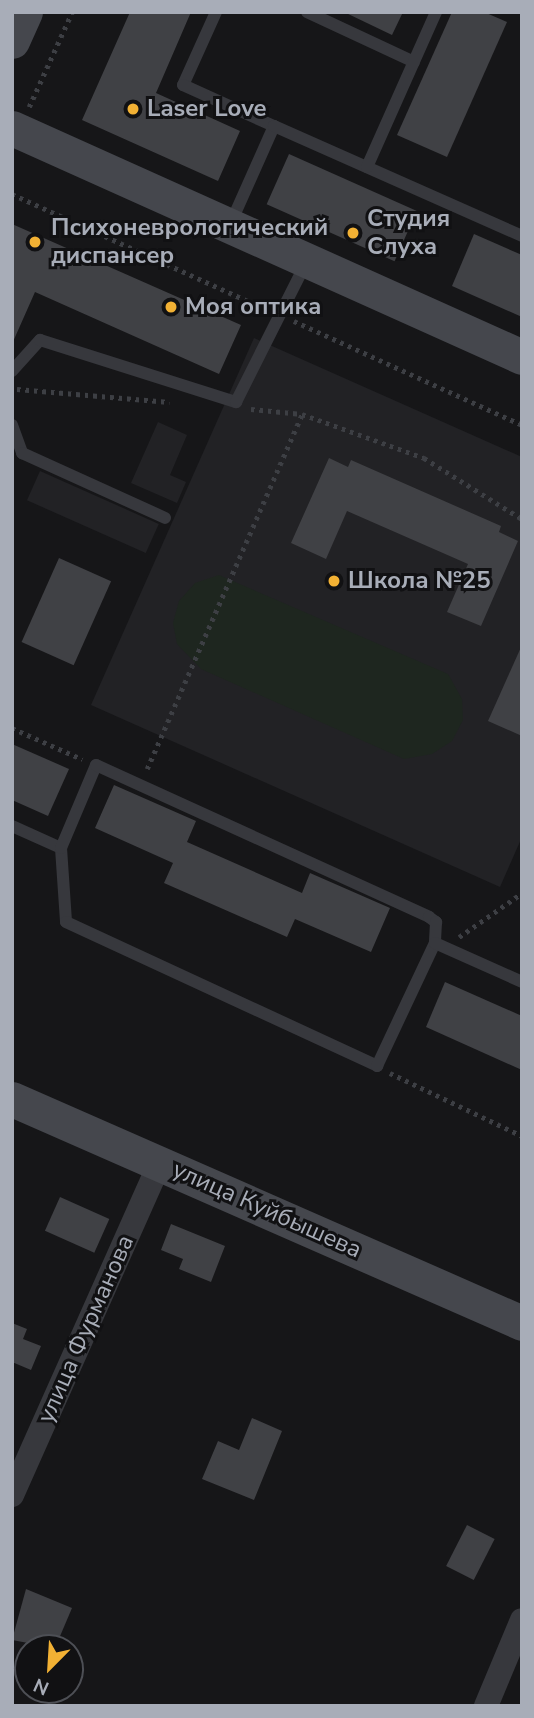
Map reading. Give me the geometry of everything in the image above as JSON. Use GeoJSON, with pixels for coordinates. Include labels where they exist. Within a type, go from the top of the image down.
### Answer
{"type":"FeatureCollection","features":[{"type":"Feature","properties":{"kind":"main road"},"geometry":{"type":"LineString","coordinates":[[12,41],[25,12]]}},
{"type":"Feature","properties":{"kind":"main road"},"geometry":{"type":"LineString","coordinates":[[15,129],[522,356]]}},
{"type":"Feature","properties":{"kind":"main road","name":"улица Куйбышева"},"geometry":{"type":"LineString","coordinates":[[12,1099],[522,1323]]}},
{"type":"Feature","properties":{"kind":"street","name":"улица Фурманова"},"geometry":{"type":"LineString","coordinates":[[12,1495],[160,1163]]}},
{"type":"Feature","properties":{"kind":"street"},"geometry":{"type":"LineString","coordinates":[[486,1706],[522,1620]]}},
{"type":"Feature","properties":{"kind":"lane"},"geometry":{"type":"LineString","coordinates":[[216,12],[183,85],[522,236]]}},
{"type":"Feature","properties":{"kind":"lane"},"geometry":{"type":"LineString","coordinates":[[307,12],[414,62]]}},
{"type":"Feature","properties":{"kind":"lane"},"geometry":{"type":"LineString","coordinates":[[367,167],[436,12]]}},
{"type":"Feature","properties":{"kind":"lane"},"geometry":{"type":"LineString","coordinates":[[230,226],[274,126]]}},
{"type":"Feature","properties":{"kind":"lane"},"geometry":{"type":"LineString","coordinates":[[12,372],[40,340],[236,402],[307,260]]}},
{"type":"Feature","properties":{"kind":"lane"},"geometry":{"type":"LineString","coordinates":[[12,425],[22,453],[165,518]]}},
{"type":"Feature","properties":{"kind":"lane"},"geometry":{"type":"LineString","coordinates":[[96,765],[140,784],[436,922],[439,945],[377,1066],[66,922],[61,848],[96,765]]}},
{"type":"Feature","properties":{"kind":"lane"},"geometry":{"type":"LineString","coordinates":[[12,826],[61,848]]}},
{"type":"Feature","properties":{"kind":"lane"},"geometry":{"type":"LineString","coordinates":[[439,945],[522,982]]}},
{"type":"Feature","properties":{"kind":"path"},"geometry":{"type":"LineString","coordinates":[[15,129],[72,12]]}},
{"type":"Feature","properties":{"kind":"path"},"geometry":{"type":"LineString","coordinates":[[12,388],[178,403]]}},
{"type":"Feature","properties":{"kind":"path"},"geometry":{"type":"LineString","coordinates":[[247,409],[302,414],[424,458],[522,519]]}},
{"type":"Feature","properties":{"kind":"path"},"geometry":{"type":"LineString","coordinates":[[140,784],[302,414]]}},
{"type":"Feature","properties":{"kind":"path"},"geometry":{"type":"LineString","coordinates":[[12,728],[96,765]]}},
{"type":"Feature","properties":{"kind":"path"},"geometry":{"type":"LineString","coordinates":[[439,945],[522,893]]}},
{"type":"Feature","properties":{"kind":"path"},"geometry":{"type":"LineString","coordinates":[[377,1066],[522,1136]]}},
{"type":"Feature","properties":{"kind":"shaded area","name":"Школа №25"},"geometry":{"type":"Polygon","coordinates":[[[254,338],[522,457],[522,837],[500,887],[91,705],[254,338]]]}},
{"type":"Feature","properties":{"kind":"shaded area"},"geometry":{"type":"Polygon","coordinates":[[[158,422],[187,435],[170,475],[186,482],[177,503],[131,483],[158,422]]]}},
{"type":"Feature","properties":{"kind":"shaded area"},"geometry":{"type":"Polygon","coordinates":[[[40,471],[159,524],[146,553],[27,500],[40,471]]]}},
{"type":"Feature","properties":{"kind":"shaded area"},"geometry":{"type":"Polygon","coordinates":[[[219,575],[448,674],[462,699],[463,720],[452,741],[432,754],[404,759],[201,669],[177,644],[173,623],[179,601],[195,583],[219,575]]]}},
{"type":"Feature","properties":{"kind":"building"},"geometry":{"type":"Polygon","coordinates":[[[130,12],[191,12],[156,93],[240,131],[218,181],[82,120],[130,12]]]}},
{"type":"Feature","properties":{"kind":"building"},"geometry":{"type":"Polygon","coordinates":[[[344,12],[403,12],[392,35],[344,12]]]}},
{"type":"Feature","properties":{"kind":"building"},"geometry":{"type":"Polygon","coordinates":[[[452,12],[484,12],[507,22],[447,157],[397,135],[452,12]]]}},
{"type":"Feature","properties":{"kind":"building"},"geometry":{"type":"Polygon","coordinates":[[[289,154],[417,211],[395,261],[267,204],[289,154]]]}},
{"type":"Feature","properties":{"kind":"building"},"geometry":{"type":"Polygon","coordinates":[[[12,224],[241,325],[219,374],[35,292],[12,344],[12,224]]]}},
{"type":"Feature","properties":{"kind":"building"},"geometry":{"type":"Polygon","coordinates":[[[474,234],[522,255],[522,317],[452,286],[474,234]]]}},
{"type":"Feature","properties":{"kind":"building"},"geometry":{"type":"Polygon","coordinates":[[[329,458],[348,467],[351,460],[501,526],[499,532],[518,541],[481,626],[447,612],[468,564],[347,511],[326,559],[291,543],[329,458]]]}},
{"type":"Feature","properties":{"kind":"building"},"geometry":{"type":"Polygon","coordinates":[[[59,558],[111,581],[74,665],[22,642],[59,558]]]}},
{"type":"Feature","properties":{"kind":"building"},"geometry":{"type":"Polygon","coordinates":[[[522,645],[522,736],[488,721],[522,645]]]}},
{"type":"Feature","properties":{"kind":"building"},"geometry":{"type":"Polygon","coordinates":[[[12,744],[69,769],[48,816],[12,800],[12,744]]]}},
{"type":"Feature","properties":{"kind":"building"},"geometry":{"type":"Polygon","coordinates":[[[114,785],[196,821],[187,842],[302,893],[310,873],[390,908],[371,952],[295,919],[287,937],[164,883],[173,863],[95,828],[114,785]]]}},
{"type":"Feature","properties":{"kind":"building"},"geometry":{"type":"Polygon","coordinates":[[[445,982],[522,1016],[522,1070],[426,1027],[445,982]]]}},
{"type":"Feature","properties":{"kind":"building"},"geometry":{"type":"Polygon","coordinates":[[[60,1197],[109,1219],[94,1253],[45,1231],[60,1197]]]}},
{"type":"Feature","properties":{"kind":"building"},"geometry":{"type":"Polygon","coordinates":[[[171,1224],[225,1246],[211,1282],[179,1269],[183,1259],[161,1250],[171,1224]]]}},
{"type":"Feature","properties":{"kind":"building"},"geometry":{"type":"Polygon","coordinates":[[[12,1323],[27,1329],[23,1339],[41,1346],[31,1370],[12,1362],[12,1323]]]}},
{"type":"Feature","properties":{"kind":"building"},"geometry":{"type":"Polygon","coordinates":[[[252,1418],[282,1431],[254,1500],[202,1479],[218,1441],[239,1450],[252,1418]]]}},
{"type":"Feature","properties":{"kind":"building"},"geometry":{"type":"Polygon","coordinates":[[[467,1525],[495,1539],[474,1580],[446,1566],[467,1525]]]}},
{"type":"Feature","properties":{"kind":"building"},"geometry":{"type":"Polygon","coordinates":[[[26,1589],[72,1608],[61,1634],[14,1634],[12,1640],[26,1589]]]}},
{"type":"Feature","properties":{"kind":"place","name":"Laser Love"},"geometry":{"type":"Point","coordinates":[133,109]}},
{"type":"Feature","properties":{"kind":"place","name":"Студия Слуха"},"geometry":{"type":"Point","coordinates":[353,233]}},
{"type":"Feature","properties":{"kind":"place","name":"Психоневрологический диспансер"},"geometry":{"type":"Point","coordinates":[35,242]}},
{"type":"Feature","properties":{"kind":"place","name":"Моя оптика"},"geometry":{"type":"Point","coordinates":[171,307]}},
{"type":"Feature","properties":{"kind":"place","name":"Школа №25"},"geometry":{"type":"Point","coordinates":[334,581]}}]}
